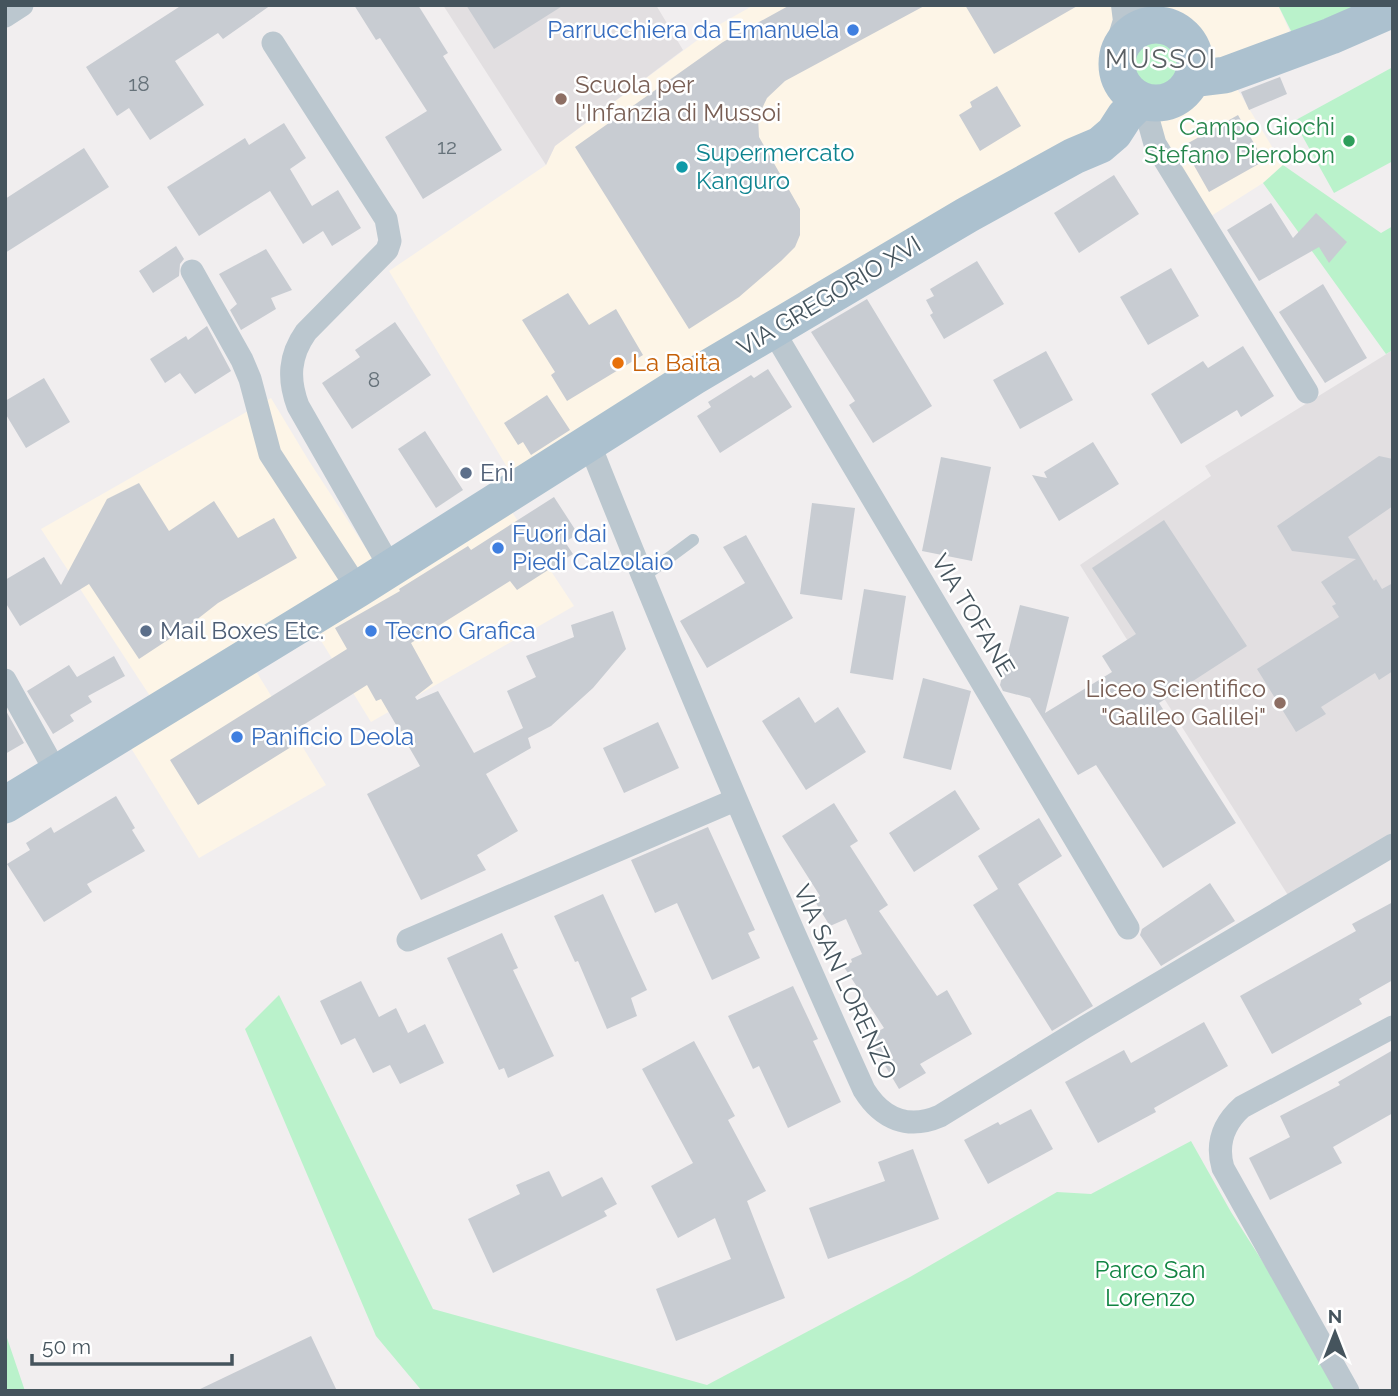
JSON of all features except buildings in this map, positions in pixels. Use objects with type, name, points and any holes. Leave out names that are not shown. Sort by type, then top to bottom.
[{"type":"main road","points":[[1152,78],[1213,59],[1227,63],[1254,64],[1331,36],[1393,9]]},
{"type":"main road","points":[[1152,78],[1182,34],[1159,25]]},
{"type":"main road","name":"VIA GREGORIO XVI","points":[[5,806],[358,589],[772,329],[891,258],[1114,133],[1152,78]]},
{"type":"street","points":[[5,16],[22,5]]},
{"type":"street","points":[[1127,6],[1143,20],[1159,25]]},
{"type":"street","points":[[1127,6],[1128,21],[1152,78],[1148,111],[1153,137],[1307,392]]},
{"type":"street","points":[[273,43],[386,219],[389,230],[390,241],[380,259],[306,332],[297,345],[290,374],[298,405],[390,567]]},
{"type":"street","name":"VIA GREGORIO XVI","points":[[1087,150],[1135,134],[1153,137]]},
{"type":"street","points":[[192,271],[242,360],[250,379],[270,454],[358,589]]},
{"type":"street","name":"VIA TOFANE","points":[[772,329],[1128,928]]},
{"type":"street","name":"VIA SAN LORENZO","points":[[589,443],[786,919],[864,1090],[883,1112],[911,1123],[925,1122],[940,1116],[1095,1020],[1393,845]]},
{"type":"street","points":[[5,681],[57,774]]},
{"type":"street","points":[[408,940],[735,800]]},
{"type":"street","points":[[1348,1391],[1223,1168],[1220,1141],[1227,1123],[1242,1107],[1393,1027]]},
{"type":"lane","points":[[643,577],[693,540]]},
{"type":"shaded area","name":"Scuola per l'Infanzia di Mussoi","points":[[443,5],[656,5],[683,50],[555,146],[546,165]]},
{"type":"shaded area","points":[[754,5],[1278,5],[1298,50],[1230,77],[1283,165],[1263,183],[1197,225],[1137,121],[522,492],[389,271],[546,165],[555,146],[715,27]]},
{"type":"shaded area","name":"Liceo Scientifico \"Galileo Galilei\"","points":[[1393,350],[1393,841],[1291,900],[1080,565],[1211,476],[1205,466]]},
{"type":"shaded area","points":[[271,398],[386,579],[506,503],[574,606],[371,722],[312,626],[251,663],[326,785],[199,858],[126,740],[163,716],[41,529]]},
{"type":"green space","points":[[1278,5],[1358,5],[1292,33]]},
{"type":"green space","points":[[1156,40],[1172,47],[1179,63],[1172,79],[1156,86],[1140,79],[1133,63],[1140,47]]},
{"type":"green space","name":"Campo Giochi Stefano Pierobon","points":[[1393,67],[1393,161],[1334,193],[1294,121]]},
{"type":"green space","points":[[1283,165],[1381,233],[1393,226],[1393,350],[1386,354],[1263,183]]},
{"type":"green space","name":"Parco San Lorenzo","points":[[279,995],[433,1309],[707,1385],[910,1277],[1057,1192],[1091,1194],[1191,1141],[1231,1212],[1345,1391],[422,1391],[376,1336],[245,1029]]},
{"type":"green space","points":[[5,1332],[25,1391],[5,1391]]},
{"type":"place","name":"Parrucchiera da Emanuela","points":[[853,30]]},
{"type":"place","name":"Scuola per l'Infanzia di Mussoi","points":[[561,99]]},
{"type":"place","name":"Campo Giochi Stefano Pierobon","points":[[1349,141]]},
{"type":"place","name":"Supermercato Kanguro","points":[[682,167]]},
{"type":"place","name":"La Baita","points":[[618,363]]},
{"type":"place","name":"Eni","points":[[466,473]]},
{"type":"place","name":"Fuori dai Piedi Calzolaio","points":[[498,548]]},
{"type":"place","name":"Mail Boxes Etc.","points":[[146,631]]},
{"type":"place","name":"Tecno Grafica","points":[[371,631]]},
{"type":"place","name":"Liceo Scientifico \"Galileo Galilei\"","points":[[1280,703]]},
{"type":"place","name":"Panificio Deola","points":[[237,737]]},
{"type":"district","name":"MUSSOI","points":[[1161,59]]}]
